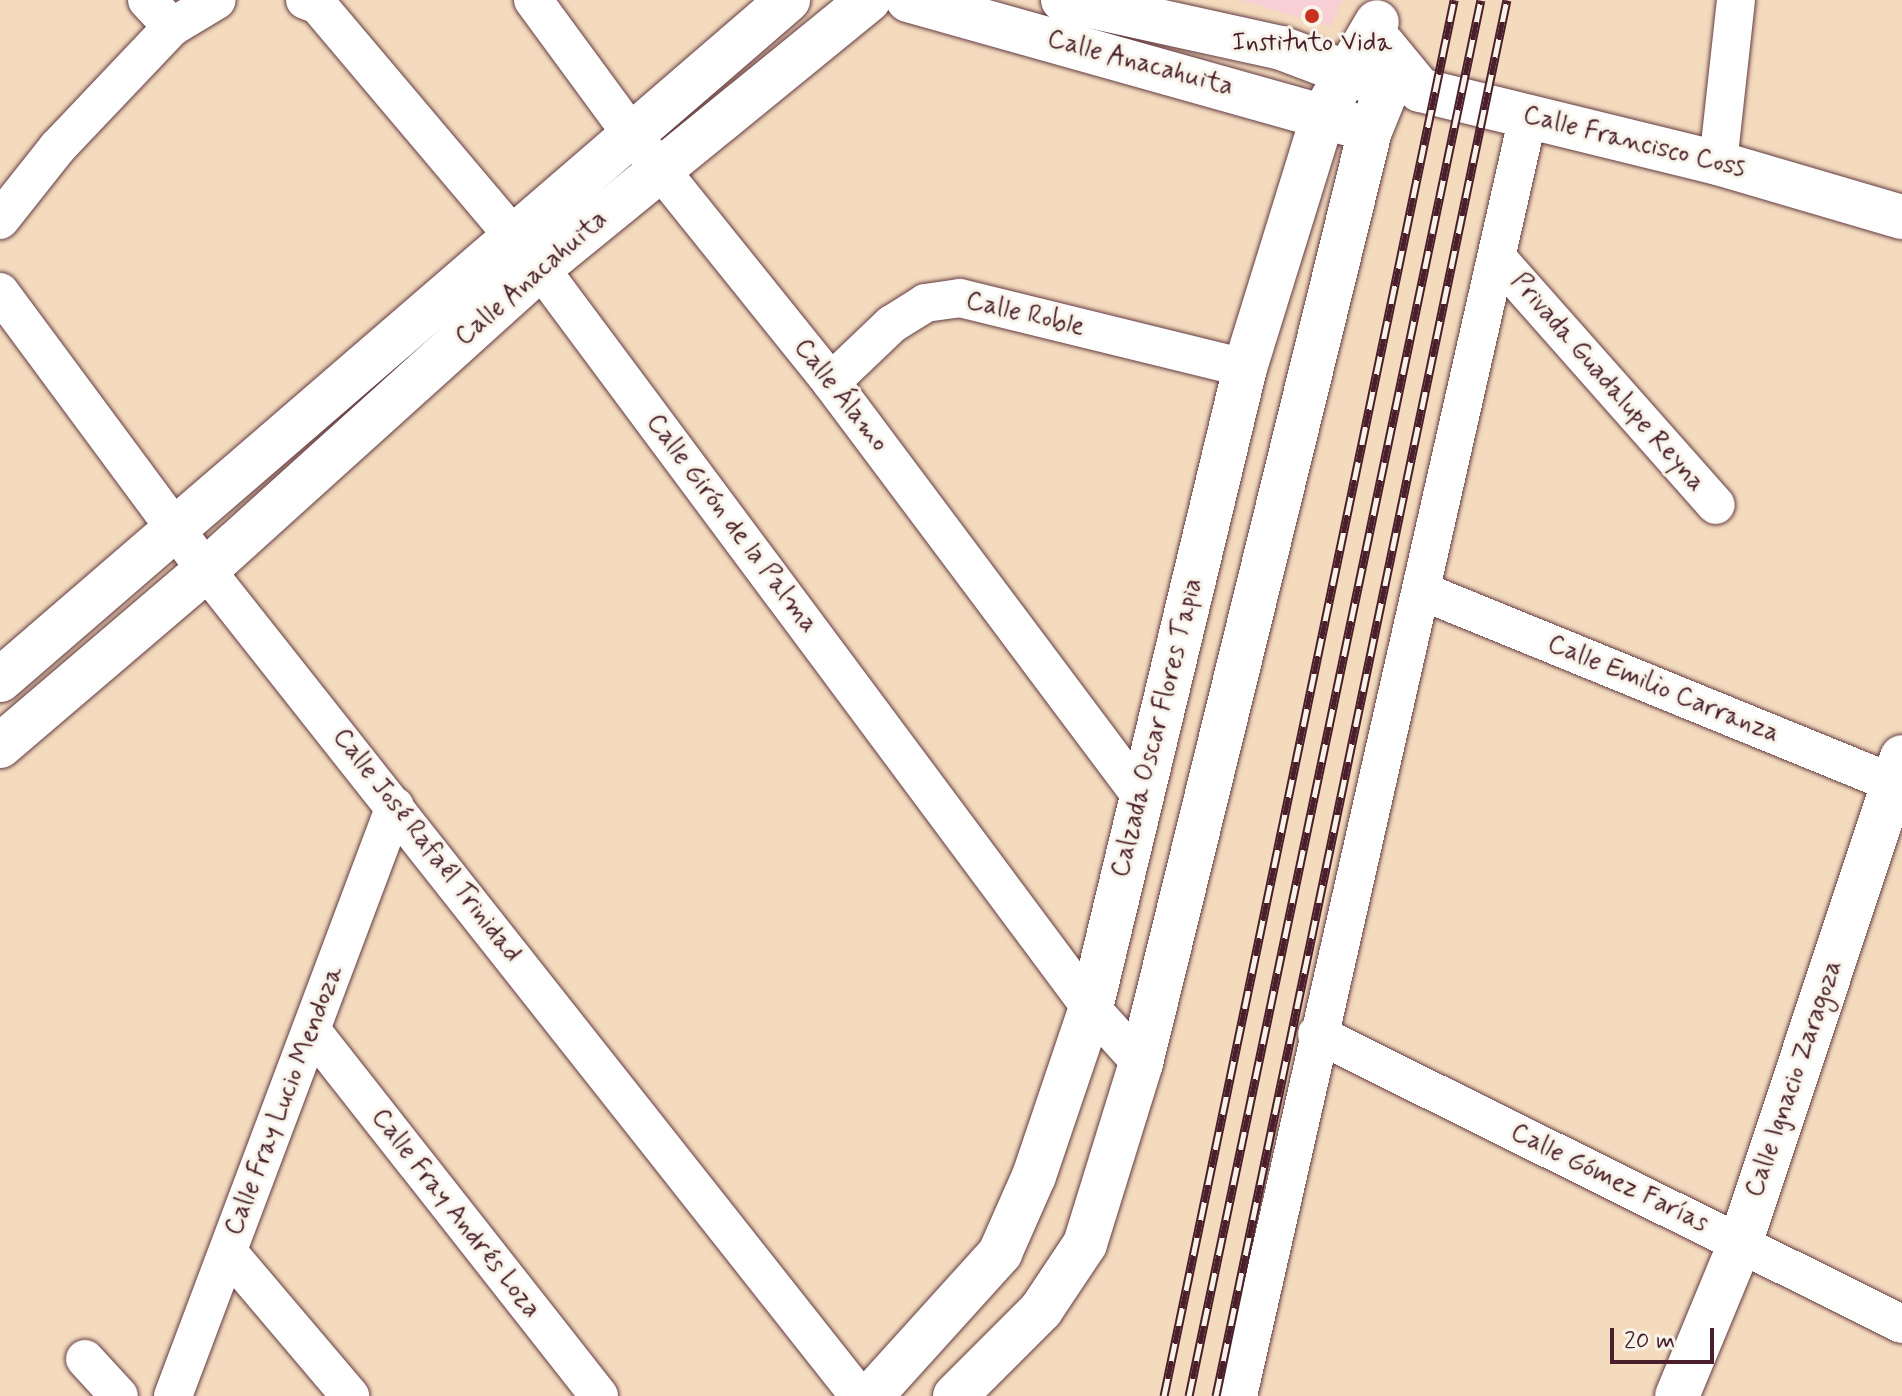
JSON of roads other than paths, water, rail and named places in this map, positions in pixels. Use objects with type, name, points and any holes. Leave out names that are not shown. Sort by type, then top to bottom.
[{"type":"street","points":[[0,220],[160,14],[217,0]]},
{"type":"street","name":"Calle Álamo","points":[[533,0],[630,132],[831,382],[1141,796]]},
{"type":"street","name":"Calle Anacahuita","points":[[0,746],[206,570],[527,252],[630,132],[788,0]]},
{"type":"street","name":"Calle Anacahuita","points":[[0,680],[175,528],[527,252],[660,170],[869,0]]},
{"type":"street","name":"Calle Anacahuita","points":[[908,0],[1324,113],[1370,131]]},
{"type":"street","name":"Calle Anacahuita","points":[[1063,0],[1281,48],[1347,70],[1385,45]]},
{"type":"street","points":[[1718,163],[1736,0]]},
{"type":"street","name":"Calle Girón de la Palma","points":[[312,2],[527,252],[1091,1008],[1141,1063]]},
{"type":"street","points":[[955,1396],[1041,1310],[1085,1244],[1141,1063],[1370,131],[1385,45]]},
{"type":"street","name":"Calle Francisco Coss","points":[[1385,45],[1420,90],[1718,163],[1902,217]]},
{"type":"street","name":"Calzada Oscar Flores Tapia","points":[[871,1396],[1000,1253],[1034,1176],[1091,1008],[1245,368],[1324,113],[1347,70]]},
{"type":"street","points":[[1238,1396],[1317,1034],[1424,592],[1499,260],[1528,116]]},
{"type":"street","name":"Privada Guadalupe Reyna","points":[[1499,260],[1716,505]]},
{"type":"street","name":"Calle José Rafaél Trinidad","points":[[0,292],[206,570],[859,1396]]},
{"type":"street","name":"Calle Roble","points":[[831,382],[892,324],[925,303],[960,298],[1245,368]]},
{"type":"street","name":"Calle Emilio Carranza","points":[[1424,592],[1899,776]]},
{"type":"street","name":"Calle Ignacio Zaragoza","points":[[1677,1396],[1740,1244],[1899,776]]},
{"type":"street","name":"Calle Fray Lucio Mendoza","points":[[173,1396],[395,806]]},
{"type":"street","name":"Calle Fray Andrés Loza","points":[[312,1031],[599,1396]]},
{"type":"street","name":"Calle Gómez Farías","points":[[1317,1034],[1902,1324]]},
{"type":"street","points":[[228,1252],[350,1396]]},
{"type":"street","points":[[85,1359],[119,1396]]},
{"type":"railway","points":[[1164,1396],[1454,0]]},
{"type":"railway","points":[[1189,1396],[1481,0]]},
{"type":"railway","points":[[1216,1396],[1507,0]]},
{"type":"place","name":"Instituto Vida","points":[[1312,16]]}]
